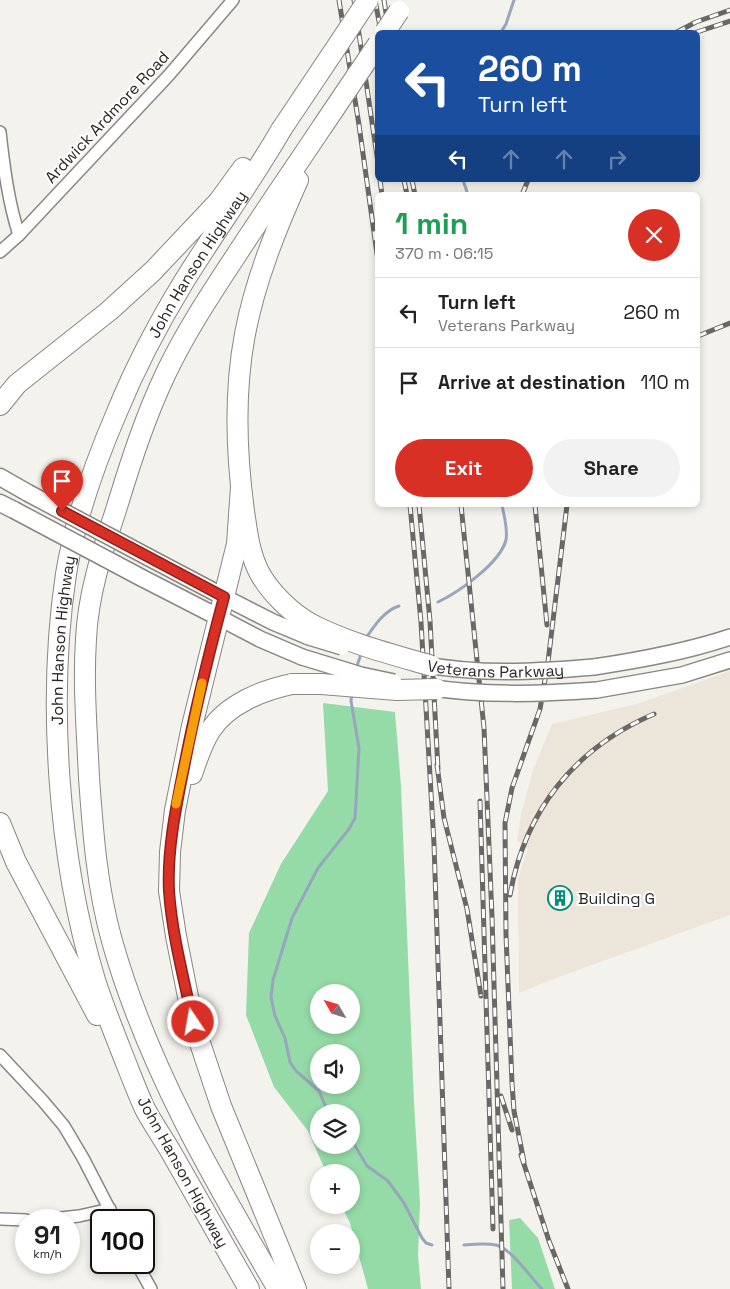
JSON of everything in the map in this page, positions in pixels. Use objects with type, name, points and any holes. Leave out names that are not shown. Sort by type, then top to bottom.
[{"type":"highway","name":"John Hanson Highway","points":[[249,1289],[146,1110],[108,1020],[94,978],[81,926],[67,849],[60,768],[58,698],[62,612],[66,573],[74,537],[92,479],[117,411],[139,365],[182,284],[281,130],[368,0]]},
{"type":"highway","points":[[386,30],[403,6]]},
{"type":"highway","name":"John Hanson Highway","points":[[278,1289],[232,1209],[171,1094],[142,1026],[112,942],[103,906],[94,853],[85,720],[86,638],[90,603],[102,550],[132,457],[166,373],[190,327],[208,298],[375,48]]},
{"type":"highway","points":[[322,127],[286,205],[268,251],[245,333],[239,375],[237,411],[241,487],[248,540],[259,572],[284,603],[311,631],[432,666]]},
{"type":"highway","points":[[0,405],[17,384],[109,312],[154,271],[219,201],[257,150],[281,130]]},
{"type":"highway","points":[[0,384],[94,323]]},
{"type":"highway","points":[[241,487],[237,544],[192,726],[175,810],[170,852],[169,891],[193,1022],[206,1064],[239,1152],[296,1289]]},
{"type":"highway","points":[[176,936],[176,854],[183,804],[203,745],[210,731],[223,715],[260,694],[292,684],[322,684],[397,690],[437,689]]},
{"type":"highway","points":[[0,823],[16,862],[146,1110]]},
{"type":"main road","points":[[0,477],[273,622],[311,631]]},
{"type":"main road","name":"Veterans Parkway","points":[[7,507],[260,639],[302,657],[361,675],[437,689],[509,694],[542,694],[597,690],[682,675],[730,660]]},
{"type":"main road","name":"Veterans Parkway","points":[[432,666],[489,672],[537,672],[594,667],[671,654],[730,637]]},
{"type":"street","name":"Ardwick Ardmore Road","points":[[0,252],[169,75],[233,0]]},
{"type":"street","points":[[0,132],[7,187],[13,217],[19,234]]},
{"type":"street","points":[[0,1055],[43,1100],[64,1126],[109,1209]]},
{"type":"street","points":[[0,1219],[15,1220]]},
{"type":"street","points":[[142,1274],[150,1289]]},
{"type":"shaded area","points":[[730,671],[730,915],[519,993],[518,879],[528,848],[517,841],[521,814],[533,770],[552,724],[640,703]]},
{"type":"green space","points":[[323,703],[395,712],[401,786],[420,1203],[418,1256],[421,1289],[368,1289],[360,1260],[360,1224],[350,1224],[346,1214],[360,1214],[360,1164],[322,1164],[318,1154],[360,1154],[360,1104],[310,1104],[310,1136],[274,1087],[246,1015],[249,933],[281,864],[328,791]]},
{"type":"green space","points":[[520,1218],[538,1238],[555,1289],[512,1289],[509,1220]]},
{"type":"waterway","points":[[502,30],[514,0]]},
{"type":"waterway","points":[[464,182],[467,192]]},
{"type":"waterway","points":[[438,602],[478,576],[496,558],[506,540],[502,507]]},
{"type":"waterway","points":[[366,638],[384,615],[399,606]]},
{"type":"waterway","points":[[356,669],[362,651]]},
{"type":"waterway","points":[[325,1104],[319,1091],[296,1071],[290,1062],[285,1038],[275,1016],[271,997],[273,980],[292,918],[318,868],[349,829],[355,818],[359,748],[351,701],[352,692]]},
{"type":"waterway","points":[[360,1154],[367,1166],[388,1181],[404,1203],[422,1238],[426,1243],[432,1245]]},
{"type":"waterway","points":[[464,1245],[488,1244],[502,1248],[514,1258],[542,1289]]},
{"type":"railway","points":[[339,0],[375,240]]},
{"type":"railway","points":[[354,0],[375,143]]},
{"type":"railway","points":[[375,0],[381,30]]},
{"type":"railway","points":[[384,0],[389,30]]},
{"type":"railway","points":[[681,30],[696,22],[730,10]]},
{"type":"railway","points":[[700,31],[730,21]]},
{"type":"railway","points":[[380,182],[382,192]]},
{"type":"railway","points":[[404,182],[406,192]]},
{"type":"railway","points":[[412,182],[414,192]]},
{"type":"railway","points":[[523,192],[527,182]]},
{"type":"railway","points":[[700,335],[730,323]]},
{"type":"railway","points":[[410,507],[421,622],[434,844],[449,1289]]},
{"type":"railway","points":[[419,507],[430,621],[438,769]]},
{"type":"railway","points":[[461,507],[484,728],[492,917],[503,1289]]},
{"type":"railway","points":[[535,507],[547,625]]},
{"type":"railway","points":[[524,1162],[514,1111],[512,1083],[506,935],[505,823],[512,788],[540,709],[548,662],[567,507]]},
{"type":"railway","points":[[510,895],[517,864],[528,836],[541,809],[558,785],[600,745],[626,728],[654,714]]},
{"type":"railway","points":[[437,765],[444,818],[467,909],[481,996]]},
{"type":"railway","points":[[480,801],[493,1229]]},
{"type":"railway","points":[[501,1096],[512,1130]]},
{"type":"railway","points":[[521,1155],[549,1241],[568,1289]]},
{"type":"slow traffic","points":[[176,804],[202,683]]},
{"type":"place","name":"Building G","points":[[560,898]]},
{"type":"route","points":[[62,511],[224,597],[192,726],[175,810],[170,852],[169,891],[193,1022]]}]
